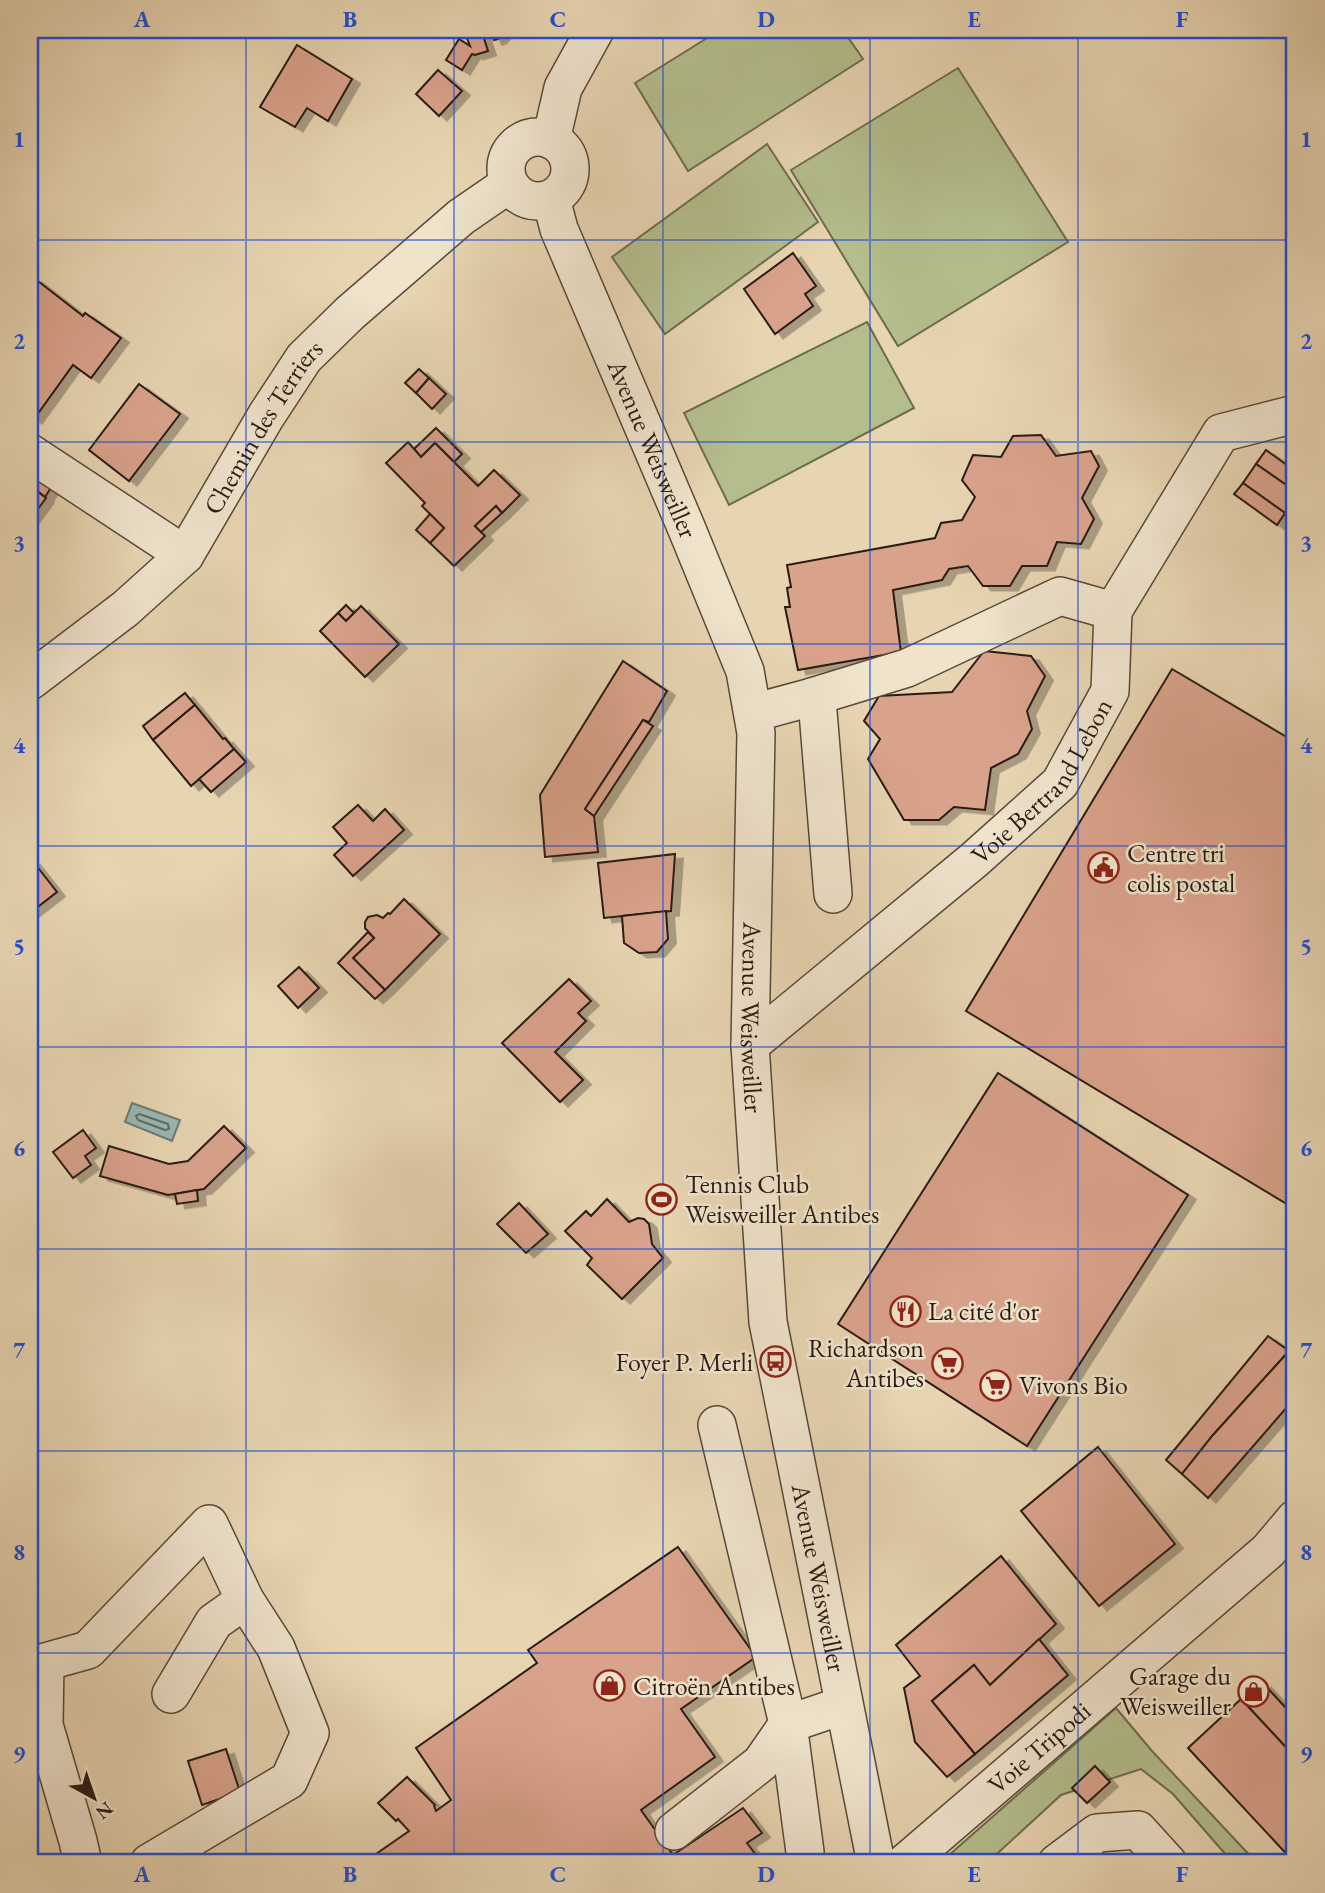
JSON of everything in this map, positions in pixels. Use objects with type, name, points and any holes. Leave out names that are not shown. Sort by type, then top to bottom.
[{"type":"street","points":[[551,140],[563,88],[595,30]]},
{"type":"street","points":[[531,138],[551,140],[566,153],[570,164],[567,184],[551,199],[532,201],[515,192],[509,184],[506,165],[514,147],[531,138]]},
{"type":"street","name":"Chemin des Terriers","points":[[30,681],[125,609],[184,555],[266,416],[304,358],[350,313],[461,217],[509,184]]},
{"type":"street","name":"Avenue Weisweiller","points":[[551,199],[559,229],[745,671],[757,733],[750,1045],[768,1322],[876,1863]]},
{"type":"street","name":"Voie Bertrand Lebon","points":[[750,1045],[974,860],[1060,783],[1110,691],[1113,611],[1221,433],[1295,414]]},
{"type":"street","points":[[30,453],[184,555]]},
{"type":"street","points":[[753,713],[907,668],[1060,596],[1113,611]]},
{"type":"street","points":[[812,697],[818,712],[833,894]]},
{"type":"street","points":[[718,1425],[788,1724],[805,1852]]},
{"type":"street","name":"Voie Tripodi","points":[[905,1863],[1268,1551],[1295,1519]]},
{"type":"street","points":[[83,1863],[44,1725],[46,1661],[88,1650],[209,1524],[246,1600],[276,1648],[310,1733],[289,1780],[149,1863]]},
{"type":"street","points":[[171,1694],[214,1622],[246,1600]]},
{"type":"street","points":[[674,1831],[761,1763],[788,1724],[844,1705]]},
{"type":"street","points":[[1057,1863],[1097,1833],[1138,1830],[1168,1863]]},
{"type":"green space","points":[[720,30],[843,30],[863,59],[688,171],[635,83]]},
{"type":"green space","points":[[958,68],[1068,242],[898,346],[791,170]]},
{"type":"green space","points":[[767,144],[818,222],[665,334],[612,257]]},
{"type":"green space","points":[[867,322],[914,408],[729,505],[684,413]]},
{"type":"green space","points":[[1116,1708],[1152,1751],[1257,1863],[1233,1863],[1173,1794],[1141,1769],[1061,1795],[987,1863],[940,1863]]},
{"type":"water","points":[[132,1103],[180,1120],[172,1141],[125,1122]]},
{"type":"building","points":[[464,30],[489,30],[482,32],[488,51],[472,54],[462,70],[446,60],[459,39],[470,46]]},
{"type":"building","points":[[490,30],[506,30],[494,40]]},
{"type":"building","points":[[297,45],[352,79],[328,121],[307,108],[295,127],[260,107]]},
{"type":"building","points":[[438,70],[462,91],[439,116],[416,94]]},
{"type":"building","points":[[793,253],[816,286],[805,294],[813,306],[775,334],[744,289]]},
{"type":"building","points":[[34,278],[83,316],[85,313],[121,338],[91,378],[73,365],[34,419],[30,416],[30,283]]},
{"type":"building","points":[[419,369],[429,378],[416,393],[405,383]]},
{"type":"building","points":[[429,378],[446,394],[432,409],[416,393]]},
{"type":"building","points":[[139,384],[180,414],[129,481],[89,450]]},
{"type":"building","points":[[436,428],[462,454],[454,462],[435,443],[421,457],[414,449]]},
{"type":"building","points":[[1041,435],[1056,456],[1091,451],[1099,466],[1082,498],[1094,519],[1081,544],[1057,542],[1047,566],[1022,566],[1010,586],[983,586],[968,566],[949,569],[942,580],[893,590],[901,652],[798,670],[785,607],[790,607],[787,588],[791,587],[787,565],[935,538],[941,523],[962,520],[975,497],[962,480],[973,455],[1001,457],[1013,436]]},
{"type":"building","points":[[408,442],[421,457],[435,443],[478,486],[494,470],[520,495],[502,513],[496,506],[475,526],[485,536],[454,566],[430,543],[444,528],[422,506],[425,503],[386,463]]},
{"type":"building","points":[[1266,450],[1295,471],[1295,491],[1256,464]]},
{"type":"building","points":[[1256,464],[1295,491],[1295,500],[1285,513],[1243,483]]},
{"type":"building","points":[[30,471],[52,486],[45,497],[30,485]]},
{"type":"building","points":[[1243,483],[1285,513],[1277,525],[1234,494]]},
{"type":"building","points":[[30,486],[46,498],[30,520]]},
{"type":"building","points":[[496,506],[502,513],[481,532],[475,526]]},
{"type":"building","points":[[430,514],[444,528],[430,543],[416,530]]},
{"type":"building","points":[[346,605],[354,613],[346,621],[338,613]]},
{"type":"building","points":[[361,606],[399,644],[365,677],[320,631],[338,613],[346,621]]},
{"type":"building","points":[[984,651],[1031,656],[1045,676],[1027,711],[1032,729],[1018,754],[991,768],[985,810],[954,807],[939,820],[904,820],[868,759],[880,739],[864,721],[879,696],[952,692]]},
{"type":"building","points":[[623,661],[667,691],[649,722],[643,720],[585,809],[594,816],[598,852],[545,857],[540,795]]},
{"type":"building","points":[[1172,669],[1295,742],[1295,1209],[966,1011]]},
{"type":"building","points":[[185,693],[195,705],[153,740],[143,726]]},
{"type":"building","points":[[195,705],[234,749],[191,786],[153,740]]},
{"type":"building","points":[[643,720],[653,726],[594,816],[585,809]]},
{"type":"building","points":[[234,749],[246,762],[211,792],[199,779]]},
{"type":"building","points":[[358,805],[373,821],[385,809],[404,830],[353,876],[334,855],[347,843],[333,827]]},
{"type":"building","points":[[675,854],[671,911],[604,918],[598,863]]},
{"type":"building","points":[[32,860],[57,892],[30,913],[30,861]]},
{"type":"building","points":[[404,899],[440,934],[385,990],[353,958],[374,938],[365,928],[368,917],[377,915],[383,918]]},
{"type":"building","points":[[666,911],[668,939],[657,952],[639,953],[624,943],[622,916]]},
{"type":"building","points":[[368,932],[374,938],[353,958],[385,990],[375,999],[338,963]]},
{"type":"building","points":[[299,967],[319,988],[298,1008],[278,986]]},
{"type":"building","points":[[569,979],[591,1001],[578,1013],[586,1021],[555,1052],[583,1080],[560,1102],[502,1043]]},
{"type":"building","points":[[998,1073],[1188,1195],[1027,1446],[838,1324]]},
{"type":"building","points":[[224,1126],[246,1148],[204,1189],[168,1195],[100,1176],[109,1146],[169,1164],[188,1161]]},
{"type":"building","points":[[83,1130],[96,1148],[85,1156],[91,1165],[73,1178],[53,1152]]},
{"type":"building","points":[[197,1190],[198,1201],[177,1204],[175,1194]]},
{"type":"building","points":[[607,1199],[629,1222],[638,1218],[649,1224],[652,1244],[663,1258],[622,1299],[587,1265],[592,1258],[565,1231],[586,1211],[591,1216]]},
{"type":"building","points":[[519,1203],[548,1234],[526,1253],[497,1224]]},
{"type":"building","points":[[1268,1336],[1289,1351],[1213,1435],[1182,1474],[1166,1460]]},
{"type":"building","points":[[1289,1351],[1295,1357],[1295,1398],[1208,1498],[1182,1474],[1213,1435]]},
{"type":"building","points":[[1098,1447],[1175,1544],[1099,1606],[1021,1511]]},
{"type":"building","name":"Citroën Antibes","points":[[678,1547],[756,1657],[681,1709],[715,1757],[641,1810],[673,1855],[743,1808],[762,1833],[747,1843],[762,1863],[363,1863],[409,1831],[378,1803],[407,1777],[435,1805],[436,1811],[451,1800],[416,1748],[537,1663],[528,1650]]},
{"type":"building","points":[[1001,1556],[1056,1624],[990,1685],[974,1665],[932,1701],[975,1754],[947,1777],[915,1742],[904,1688],[920,1676],[896,1645]]},
{"type":"building","points":[[1039,1639],[1068,1675],[975,1754],[932,1701],[974,1665],[990,1685]]},
{"type":"building","points":[[1263,1683],[1295,1718],[1295,1757],[1243,1701]]},
{"type":"building","points":[[1241,1699],[1295,1757],[1293,1861],[1188,1748]]},
{"type":"building","points":[[226,1749],[240,1792],[202,1805],[188,1761]]},
{"type":"building","points":[[1095,1766],[1110,1782],[1087,1803],[1072,1788]]},
{"type":"place","name":"Centre tri colis postal","points":[[1104,868]]},
{"type":"place","name":"Tennis Club Weisweiller Antibes","points":[[662,1199]]},
{"type":"place","name":"La cité d'or","points":[[905,1311]]},
{"type":"place","name":"Foyer P. Merli","points":[[776,1362]]},
{"type":"place","name":"Richardson Antibes","points":[[947,1363]]},
{"type":"place","name":"Vivons Bio","points":[[996,1385]]},
{"type":"place","name":"Citroën Antibes","points":[[610,1686]]},
{"type":"place","name":"Garage du Weisweiller","points":[[1254,1691]]}]
